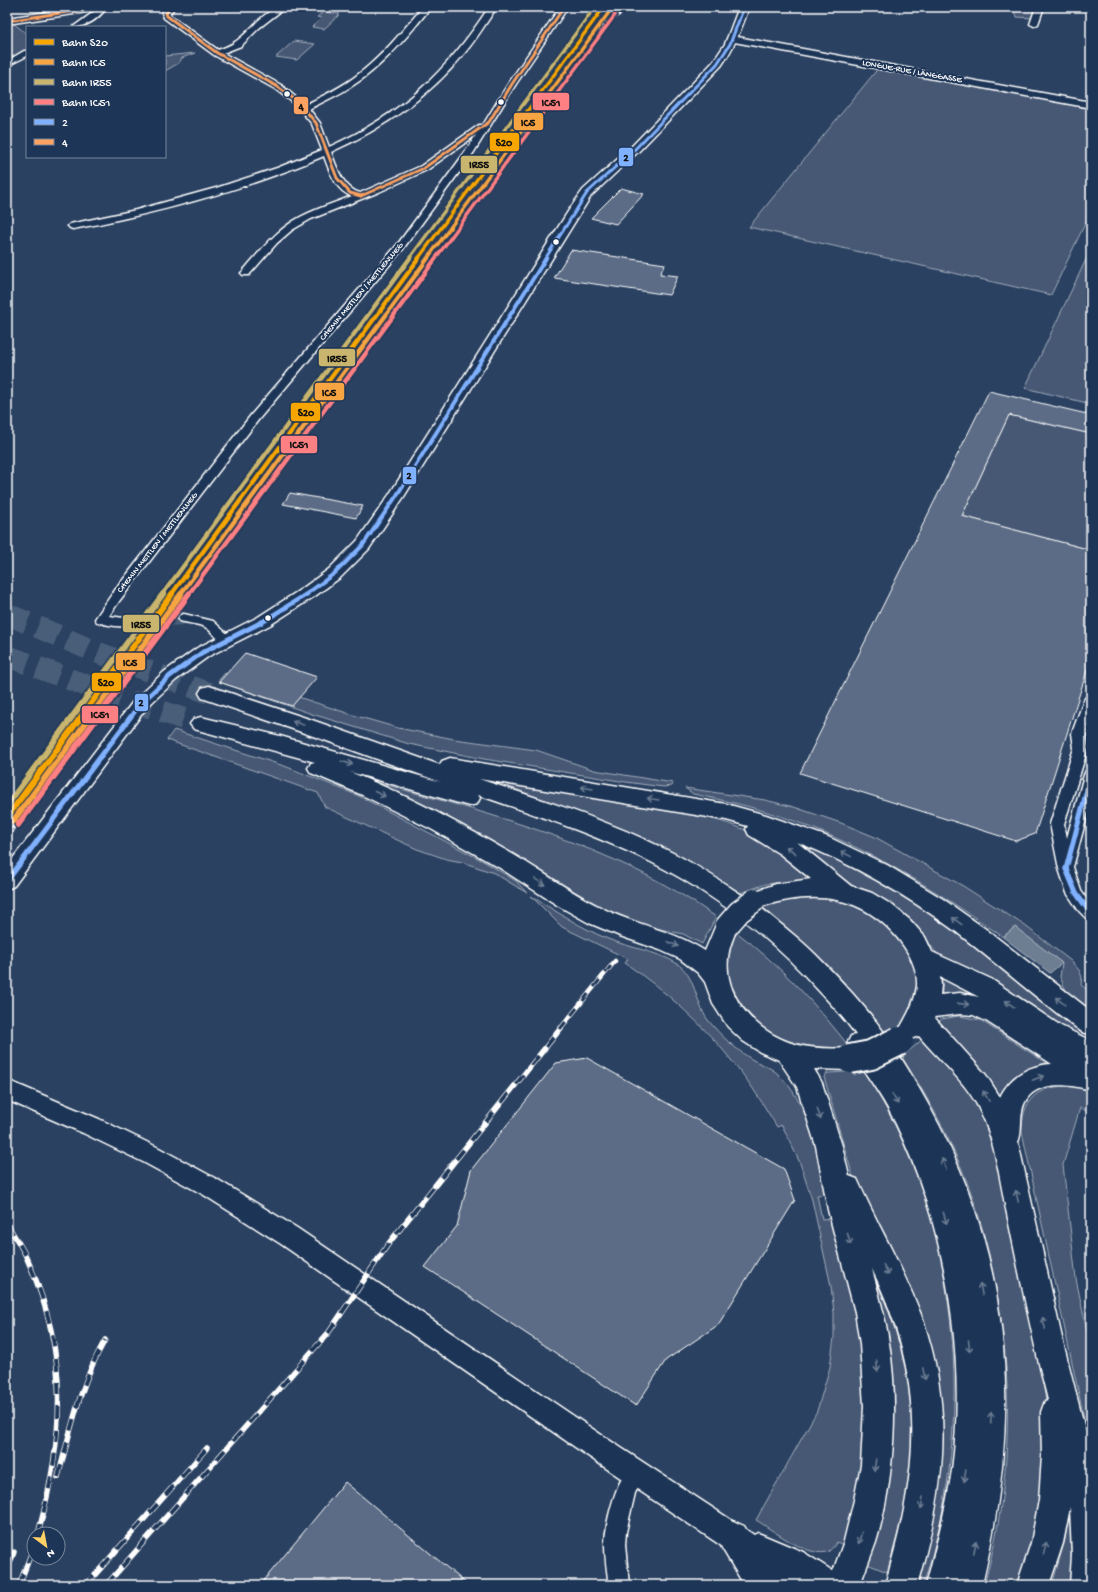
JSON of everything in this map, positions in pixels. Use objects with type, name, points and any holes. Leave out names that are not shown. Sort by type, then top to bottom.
[{"type":"highway","points":[[209,693],[335,735],[592,827],[650,851],[689,872],[754,915],[786,941],[833,986],[877,1040],[915,1100],[944,1164],[967,1229],[983,1300],[989,1355],[990,1428],[981,1518],[966,1585]]},
{"type":"highway","points":[[715,976],[703,963],[687,951],[663,940],[636,932],[602,919],[583,909],[507,862],[412,809],[351,781],[193,721],[280,744],[489,804],[560,827],[614,848],[686,884],[743,923],[785,959],[831,1007],[852,1032],[878,1069],[906,1118],[921,1150],[941,1204],[963,1294],[970,1357],[970,1426],[961,1502],[953,1544],[942,1585]]},
{"type":"highway","points":[[335,735],[444,764],[726,812],[777,826],[824,843],[874,868],[924,898],[963,925],[1091,1024]]},
{"type":"highway","points":[[681,804],[725,816],[760,830],[788,848],[843,892]]},
{"type":"highway","points":[[803,888],[817,888],[843,892],[870,902],[890,915],[911,935],[924,959],[928,981],[923,1013],[912,1030],[899,1042],[871,1055],[850,1059],[819,1060],[788,1053],[754,1034],[734,1016],[722,996],[715,976],[717,948],[726,927],[739,912],[755,900],[776,892],[803,888]]},
{"type":"highway","points":[[924,959],[982,986],[1052,1033],[1091,1053]]},
{"type":"highway","points":[[923,1013],[955,1003],[975,1005],[996,1014],[1045,1047],[1091,1071]]},
{"type":"highway","points":[[923,1013],[929,1030],[967,1069],[992,1106],[1006,1145],[1052,1361],[1080,1467],[1089,1518],[1090,1559],[1086,1585]]},
{"type":"highway","points":[[788,1053],[809,1083],[829,1146],[864,1226],[897,1291],[914,1336],[925,1382],[929,1426],[926,1477],[920,1512],[901,1585]]},
{"type":"highway","points":[[1006,1145],[1008,1112],[1011,1103],[1014,1095],[1027,1083],[1035,1078],[1054,1074],[1075,1075],[1091,1079]]},
{"type":"highway","points":[[829,1146],[842,1210],[869,1312],[875,1344],[879,1406],[876,1465],[870,1500],[860,1541],[844,1585]]},
{"type":"highway","points":[[1033,1585],[1048,1537],[1057,1476],[1058,1430],[1052,1361]]},
{"type":"highway","points":[[733,1537],[762,1585]]},
{"type":"main road","points":[[7,881],[141,703],[170,676],[203,652],[264,621],[309,592],[335,573],[363,545],[378,525],[567,222],[587,193],[635,149],[698,84],[726,52],[744,7]]},
{"type":"main road","points":[[7,1090],[91,1126],[151,1155],[212,1188],[289,1236],[636,1473],[757,1553],[793,1585]]},
{"type":"main road","points":[[733,1537],[793,1562],[829,1585]]},
{"type":"street","points":[[7,21],[100,7]]},
{"type":"street","points":[[78,26],[98,13],[103,7]]},
{"type":"street","points":[[171,7],[166,13],[167,16],[217,53],[278,87],[305,108],[316,123],[337,178],[350,193],[361,196]]},
{"type":"street","points":[[217,53],[238,44],[256,26],[282,7]]},
{"type":"street","points":[[305,108],[340,90],[365,73],[386,53],[427,7]]},
{"type":"street","points":[[73,226],[158,208],[274,172],[328,152],[376,126],[396,113],[416,96],[447,67],[467,45],[493,7]]},
{"type":"street","name":"CHEMIN METTLEN / METTLENWEG","points":[[127,622],[101,619],[116,597],[255,417],[400,247],[470,152],[512,84],[564,7]]},
{"type":"street","points":[[1034,24],[1040,7]]},
{"type":"street","name":"LONGUE-RUE / LÄNGGASSE","points":[[732,39],[1091,105]]},
{"type":"street","points":[[7,64],[26,54]]},
{"type":"street","points":[[424,168],[489,122]]},
{"type":"street","points":[[246,273],[274,241],[289,228],[308,217],[361,196],[424,168],[470,152]]},
{"type":"street","points":[[437,163],[448,163],[460,166]]},
{"type":"street","points":[[184,618],[209,624],[227,639]]},
{"type":"street","points":[[1091,700],[1079,733],[1082,748],[1057,824],[1066,869],[1074,893],[1091,914]]},
{"type":"street","points":[[1066,869],[1091,775]]},
{"type":"street","points":[[619,1585],[615,1545],[616,1532],[626,1490],[636,1473]]},
{"type":"shaded area","points":[[1013,7],[1037,7],[1032,18],[1017,17],[1012,9]]},
{"type":"shaded area","points":[[320,12],[340,14],[324,29],[312,27],[321,18],[317,17],[322,13]]},
{"type":"shaded area","points":[[13,23],[26,33],[26,52],[7,61],[7,24]]},
{"type":"shaded area","points":[[294,41],[315,44],[297,60],[276,57]]},
{"type":"shaded area","points":[[195,53],[182,58],[179,63],[166,70],[166,56]]},
{"type":"shaded area","points":[[880,66],[1091,105],[1091,211],[1051,295],[749,227]]},
{"type":"shaded area","points":[[1091,249],[1091,404],[1025,388]]},
{"type":"shaded area","points":[[1009,415],[1091,434],[1091,550],[962,516]]},
{"type":"shaded area","points":[[225,673],[353,715],[398,728],[454,739],[536,750],[594,770],[673,783],[672,786],[663,787],[626,782],[484,759],[409,744],[312,714],[219,682],[218,681]]},
{"type":"shaded area","points":[[174,730],[287,767],[359,796],[485,862],[516,881],[527,893],[494,873],[417,849],[325,807],[318,793],[167,740]]},
{"type":"shaded area","points":[[369,780],[504,819],[593,851],[635,870],[677,892],[716,917],[702,944],[683,934],[646,926],[613,914],[367,782]]},
{"type":"shaded area","points":[[507,784],[560,791],[694,814],[720,821],[745,830],[768,842],[812,879],[766,884],[740,893],[685,860],[627,832],[507,786]]},
{"type":"shaded area","points":[[685,788],[765,800],[794,807],[841,823],[875,837],[963,886],[1024,925],[1071,961],[1079,970],[1082,977],[1081,985],[1091,993],[1091,1013],[1068,995],[1060,977],[1062,963],[1015,927],[1003,937],[918,881],[828,834],[764,811],[693,794]]},
{"type":"shaded area","points":[[794,839],[886,881],[1091,1030],[1091,1042],[1076,1035],[941,957],[934,950],[915,923],[899,909],[869,891],[848,884]]},
{"type":"shaded area","points":[[531,896],[598,935],[660,955],[683,968],[688,975],[700,1006],[708,1020],[734,1047],[753,1060],[777,1073],[788,1085],[805,1114],[816,1146],[828,1194],[817,1195],[822,1219],[834,1218],[856,1307],[865,1367],[862,1475],[843,1545],[837,1542],[829,1551],[821,1553],[812,1551],[791,1542],[756,1520],[817,1411],[830,1367],[834,1337],[834,1313],[831,1286],[812,1200],[800,1163],[782,1125],[777,1127],[742,1073],[724,1051],[684,1010],[641,974],[625,963],[628,959],[562,927]]},
{"type":"shaded area","points":[[796,896],[835,898],[871,911],[905,942],[918,975],[916,998],[905,1021],[888,1036],[832,969],[805,943],[762,907]]},
{"type":"shaded area","points":[[1015,927],[1062,963],[1050,973],[1003,937]]},
{"type":"shaded area","points":[[735,931],[752,944],[797,986],[851,1049],[827,1050],[797,1045],[768,1032],[747,1015],[729,987],[726,954]]},
{"type":"shaded area","points":[[942,976],[994,999],[942,995]]},
{"type":"shaded area","points":[[959,1016],[980,1020],[1051,1066],[1001,1099],[980,1067],[938,1022],[942,1019]]},
{"type":"shaded area","points":[[924,1038],[987,1112],[1041,1369],[1049,1421],[1050,1463],[1023,1585],[984,1585],[995,1540],[1007,1447],[1005,1354],[991,1262],[972,1196],[947,1135],[926,1096],[903,1059],[903,1056]]},
{"type":"shaded area","points":[[864,1071],[897,1129],[922,1191],[940,1255],[950,1322],[954,1389],[951,1456],[940,1522],[923,1585],[909,1585],[935,1460],[824,1077],[828,1073]]},
{"type":"shaded area","points":[[1066,1086],[1091,1092],[1091,1113],[1080,1108],[1063,1165],[1076,1279],[1091,1350],[1091,1450],[1022,1132],[1025,1112],[1032,1098],[1046,1089]]},
{"type":"shaded area","points":[[870,1268],[896,1331],[902,1352],[908,1374],[913,1419],[913,1442],[910,1475],[900,1524],[887,1572],[867,1564]]},
{"type":"shaded area","points":[[1072,1492],[1077,1585],[1052,1585],[1065,1540]]},
{"type":"building","points":[[621,188],[644,194],[616,224],[591,218]]},
{"type":"building","points":[[571,250],[665,264],[660,274],[678,276],[669,295],[554,278]]},
{"type":"building","points":[[989,391],[1091,415],[1091,434],[1009,415],[962,516],[1091,550],[1091,658],[1035,834],[1016,841],[800,773]]},
{"type":"building","points":[[290,493],[363,506],[356,518],[283,504]]},
{"type":"building","points":[[245,653],[317,677],[292,706],[219,682]]},
{"type":"building","points":[[587,1058],[784,1169],[795,1200],[718,1325],[666,1360],[636,1406],[425,1267],[457,1226],[471,1170],[556,1063]]},
{"type":"building","points":[[345,1482],[468,1585],[260,1585]]},
{"type":"tunnel","points":[[7,614],[96,652],[209,693]]},
{"type":"tunnel","points":[[127,622],[184,618]]},
{"type":"tunnel","points":[[7,656],[104,692],[184,719]]},
{"type":"railway","points":[[588,40],[601,27],[630,7]]},
{"type":"railway","points":[[506,153],[529,129],[556,93]]},
{"type":"railway","points":[[183,595],[240,516]]},
{"type":"railway","points":[[7,836],[184,594]]},
{"type":"railway","points":[[560,1029],[615,961]]},
{"type":"railway","points":[[106,1585],[329,1332],[389,1243],[561,1028]]},
{"type":"railway","points":[[7,1224],[26,1256],[42,1295],[51,1329],[56,1363],[58,1396],[57,1430],[47,1499],[40,1526]]},
{"type":"railway","points":[[58,1477],[83,1390],[96,1357],[105,1340]]},
{"type":"railway","points":[[86,1585],[207,1448]]},
{"type":"railway","points":[[7,1571],[14,1552]]},
{"type":"railway","points":[[19,1585],[26,1566]]},
{"type":"rail line","name":"IR55","points":[[7,805],[595,7]]},
{"type":"rail line","name":"S20","points":[[7,817],[604,7]]},
{"type":"rail line","name":"IC5","points":[[13,821],[610,11]]},
{"type":"rail line","name":"IC51","points":[[18,825],[615,15]]},
{"type":"transit line","name":"4","points":[[7,21],[100,7]]},
{"type":"transit line","name":"4","points":[[171,7],[166,13],[167,16],[217,53],[278,87],[298,102],[316,123],[337,178],[350,193],[361,196]]},
{"type":"transit line","name":"4","points":[[361,196],[424,168],[489,122],[512,84],[564,7]]},
{"type":"transit line","name":"2","points":[[7,881],[141,703],[170,676],[203,652],[264,621],[309,592],[335,573],[363,545],[397,495],[587,193],[635,149],[717,64],[730,44],[744,7]]},
{"type":"transit line","name":"2","points":[[1066,869],[1091,775]]},
{"type":"transit line","name":"2","points":[[1066,869],[1076,893],[1091,914]]}]
